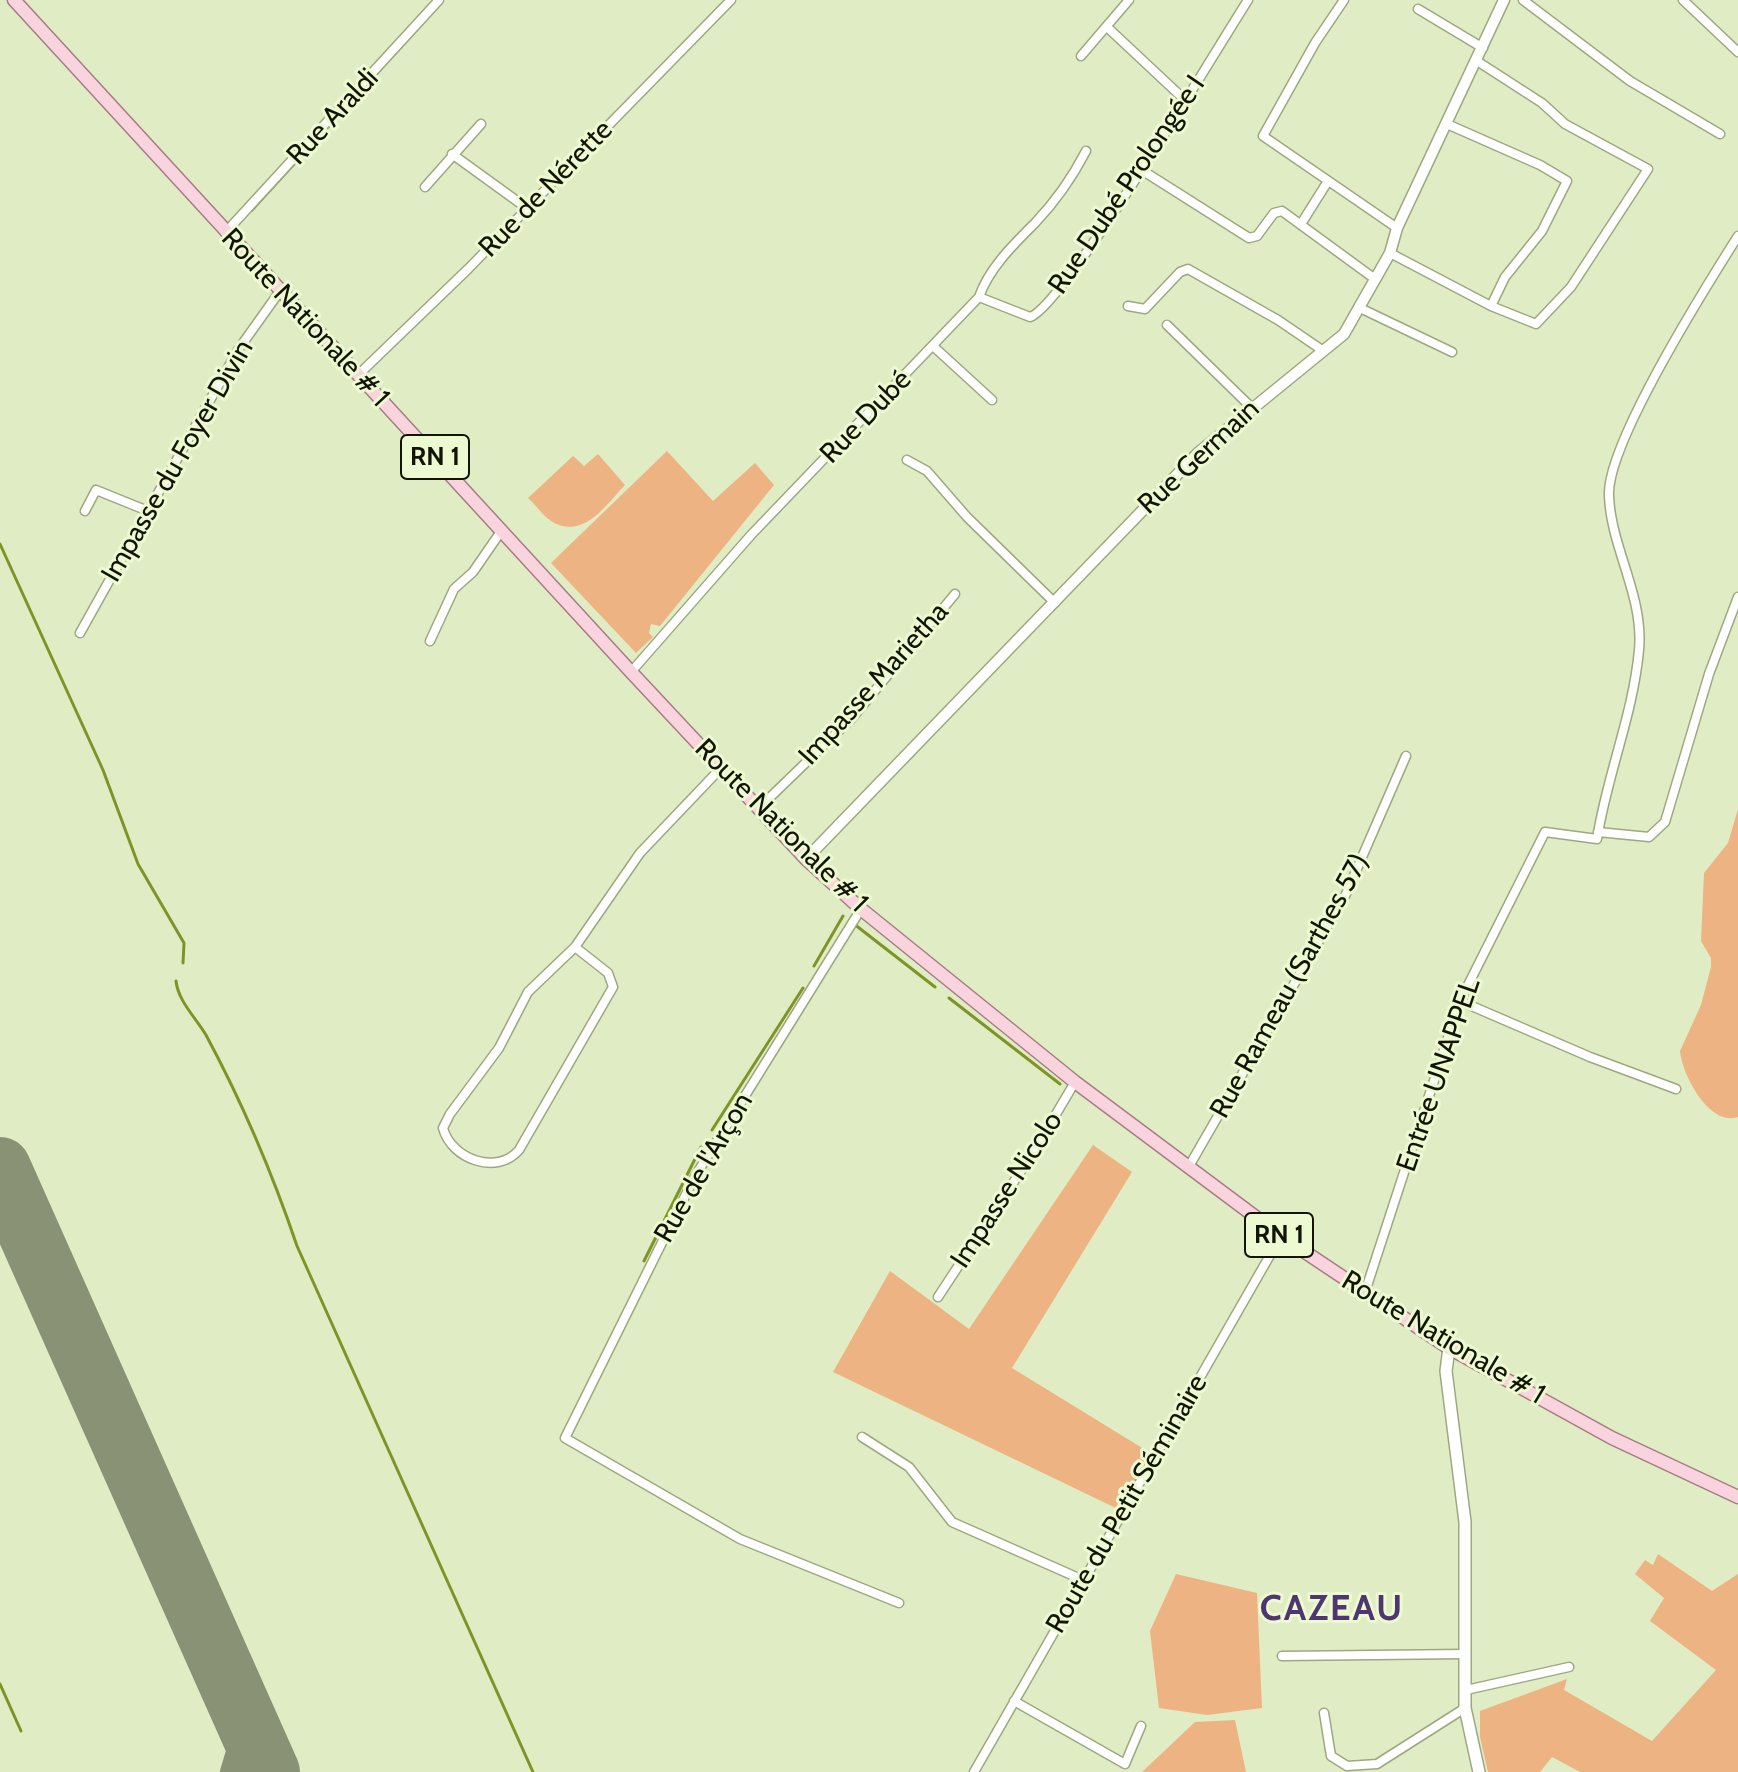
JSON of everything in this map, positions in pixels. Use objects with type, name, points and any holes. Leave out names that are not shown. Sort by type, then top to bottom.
[{"type":"main road","name":"Route Nationale # 1","points":[[14,0],[225,233],[503,529],[631,672],[806,859],[861,909],[1075,1082],[1281,1236],[1449,1348],[1612,1438],[1738,1497]]},
{"type":"main road","points":[[1449,1348],[1446,1371],[1465,1522],[1465,1708],[1479,1772]]},
{"type":"street","name":"Rue Araldi","points":[[225,233],[439,0]]},
{"type":"street","points":[[1081,56],[1129,0]]},
{"type":"street","name":"Rue Dubé Prolongée I","points":[[979,297],[1035,316],[1084,255],[1186,101],[1248,0]]},
{"type":"street","points":[[1344,0],[1263,132],[1397,228]]},
{"type":"street","name":"Rue Germain","points":[[806,859],[1166,484],[1251,407],[1344,334],[1390,253],[1397,228],[1504,0]]},
{"type":"street","points":[[1523,0],[1630,81],[1720,134]]},
{"type":"street","points":[[1683,0],[1738,52]]},
{"type":"street","name":"Rue de Nérette","points":[[358,375],[528,209],[728,1]]},
{"type":"street","points":[[1418,9],[1483,48]]},
{"type":"street","points":[[1107,27],[1186,101]]},
{"type":"street","points":[[1390,253],[1491,306],[1536,324],[1571,287],[1648,169],[1565,124],[1542,103],[1477,61]]},
{"type":"street","points":[[425,187],[481,124]]},
{"type":"street","points":[[1447,124],[1540,165],[1567,181],[1542,231],[1505,277],[1491,306]]},
{"type":"street","name":"Rue Dubé","points":[[631,672],[751,535],[979,297],[983,284],[1013,244],[1069,182],[1086,151]]},
{"type":"street","points":[[452,154],[528,209]]},
{"type":"street","points":[[1140,169],[1249,238],[1257,236],[1274,213],[1282,211],[1375,279]]},
{"type":"street","points":[[1301,224],[1328,181]]},
{"type":"street","points":[[1597,836],[1625,735],[1640,647],[1633,588],[1610,510],[1611,474],[1641,406],[1701,295],[1738,236]]},
{"type":"street","points":[[1128,306],[1145,309],[1151,306],[1180,272],[1188,269],[1278,320],[1322,350]]},
{"type":"street","name":"Impasse du Foyer Divin","points":[[80,633],[238,350],[280,291]]},
{"type":"street","points":[[1360,308],[1452,352]]},
{"type":"street","points":[[1167,325],[1251,407]]},
{"type":"street","points":[[933,346],[992,400]]},
{"type":"street","points":[[907,460],[927,471],[967,517],[1055,603]]},
{"type":"street","points":[[85,511],[96,490],[148,511]]},
{"type":"street","points":[[430,641],[454,589],[473,572],[503,529]]},
{"type":"street","name":"Impasse Marietha","points":[[759,808],[853,717],[955,594]]},
{"type":"street","name":"Entrée UNAPPEL","points":[[1365,1292],[1460,1001],[1545,832],[1649,837],[1665,822],[1709,674],[1738,597]]},
{"type":"street","name":"Rue Rameau (Sarthes 57)","points":[[1188,1169],[1346,894],[1406,756]]},
{"type":"street","points":[[575,947],[608,973],[613,987],[541,1116],[511,1160],[498,1165],[468,1156],[446,1138],[443,1128],[499,1048],[528,992],[575,947],[640,853],[721,768]]},
{"type":"street","name":"Rue de l'Arçon","points":[[861,909],[694,1178],[565,1438],[740,1539],[899,1603]]},
{"type":"street","points":[[1460,1001],[1590,1057],[1676,1089]]},
{"type":"street","name":"Impasse Nicolo","points":[[938,1297],[1036,1148],[1075,1082]]},
{"type":"street","name":"Route du Petit Séminaire","points":[[974,1772],[1281,1236]]},
{"type":"street","points":[[862,1437],[909,1467],[952,1522],[1083,1580]]},
{"type":"street","points":[[1282,1656],[1466,1654]]},
{"type":"street","points":[[1466,1690],[1569,1667]]},
{"type":"street","points":[[1014,1701],[1125,1764],[1141,1726]]},
{"type":"street","points":[[1324,1713],[1331,1756],[1347,1766],[1377,1764],[1465,1708]]},
{"type":"shaded area","points":[[667,451],[713,501],[755,463],[774,485],[660,626],[651,624],[649,633],[653,637],[636,653],[551,563]]},
{"type":"shaded area","points":[[598,454],[625,485],[593,518],[573,527],[563,526],[548,519],[528,498],[573,456],[584,466]]},
{"type":"shaded area","points":[[1738,809],[1738,1117],[1727,1118],[1707,1107],[1699,1096],[1686,1072],[1680,1051],[1701,1005],[1711,967],[1711,958],[1701,941],[1704,873],[1728,843]]},
{"type":"shaded area","points":[[1093,1145],[1132,1172],[1012,1368],[1152,1454],[1120,1510],[833,1372],[890,1271],[969,1329]]},
{"type":"shaded area","points":[[1658,1554],[1712,1591],[1738,1574],[1738,1772],[1580,1772],[1552,1757],[1540,1772],[1488,1772],[1480,1737],[1480,1711],[1567,1679],[1564,1690],[1652,1741],[1716,1670],[1650,1621],[1664,1598],[1635,1574],[1645,1560],[1653,1565]]},
{"type":"shaded area","points":[[1176,1574],[1257,1593],[1262,1708],[1207,1715],[1159,1708],[1150,1631]]},
{"type":"shaded area","points":[[1235,1720],[1246,1772],[1142,1772],[1195,1722]]},
{"type":"waterway","points":[[252,210],[422,24]]},
{"type":"waterway","points":[[0,544],[103,770],[138,864],[184,943],[183,963]]},
{"type":"waterway","points":[[814,966],[843,916]]},
{"type":"waterway","points":[[854,924],[935,987]]},
{"type":"waterway","points":[[176,981],[180,995],[206,1035],[244,1112],[297,1246],[533,1772]]},
{"type":"waterway","points":[[712,1130],[803,988]]},
{"type":"waterway","points":[[949,998],[1060,1084]]},
{"type":"waterway","points":[[644,1261],[701,1147]]},
{"type":"waterway","points":[[0,1684],[21,1731]]},
{"type":"taxiway","points":[[232,1772],[242,1739],[239,1704]]},
{"type":"runway","points":[[0,1168],[269,1772]]},
{"type":"district","name":"CAZEAU","points":[[1332,1609]]}]
